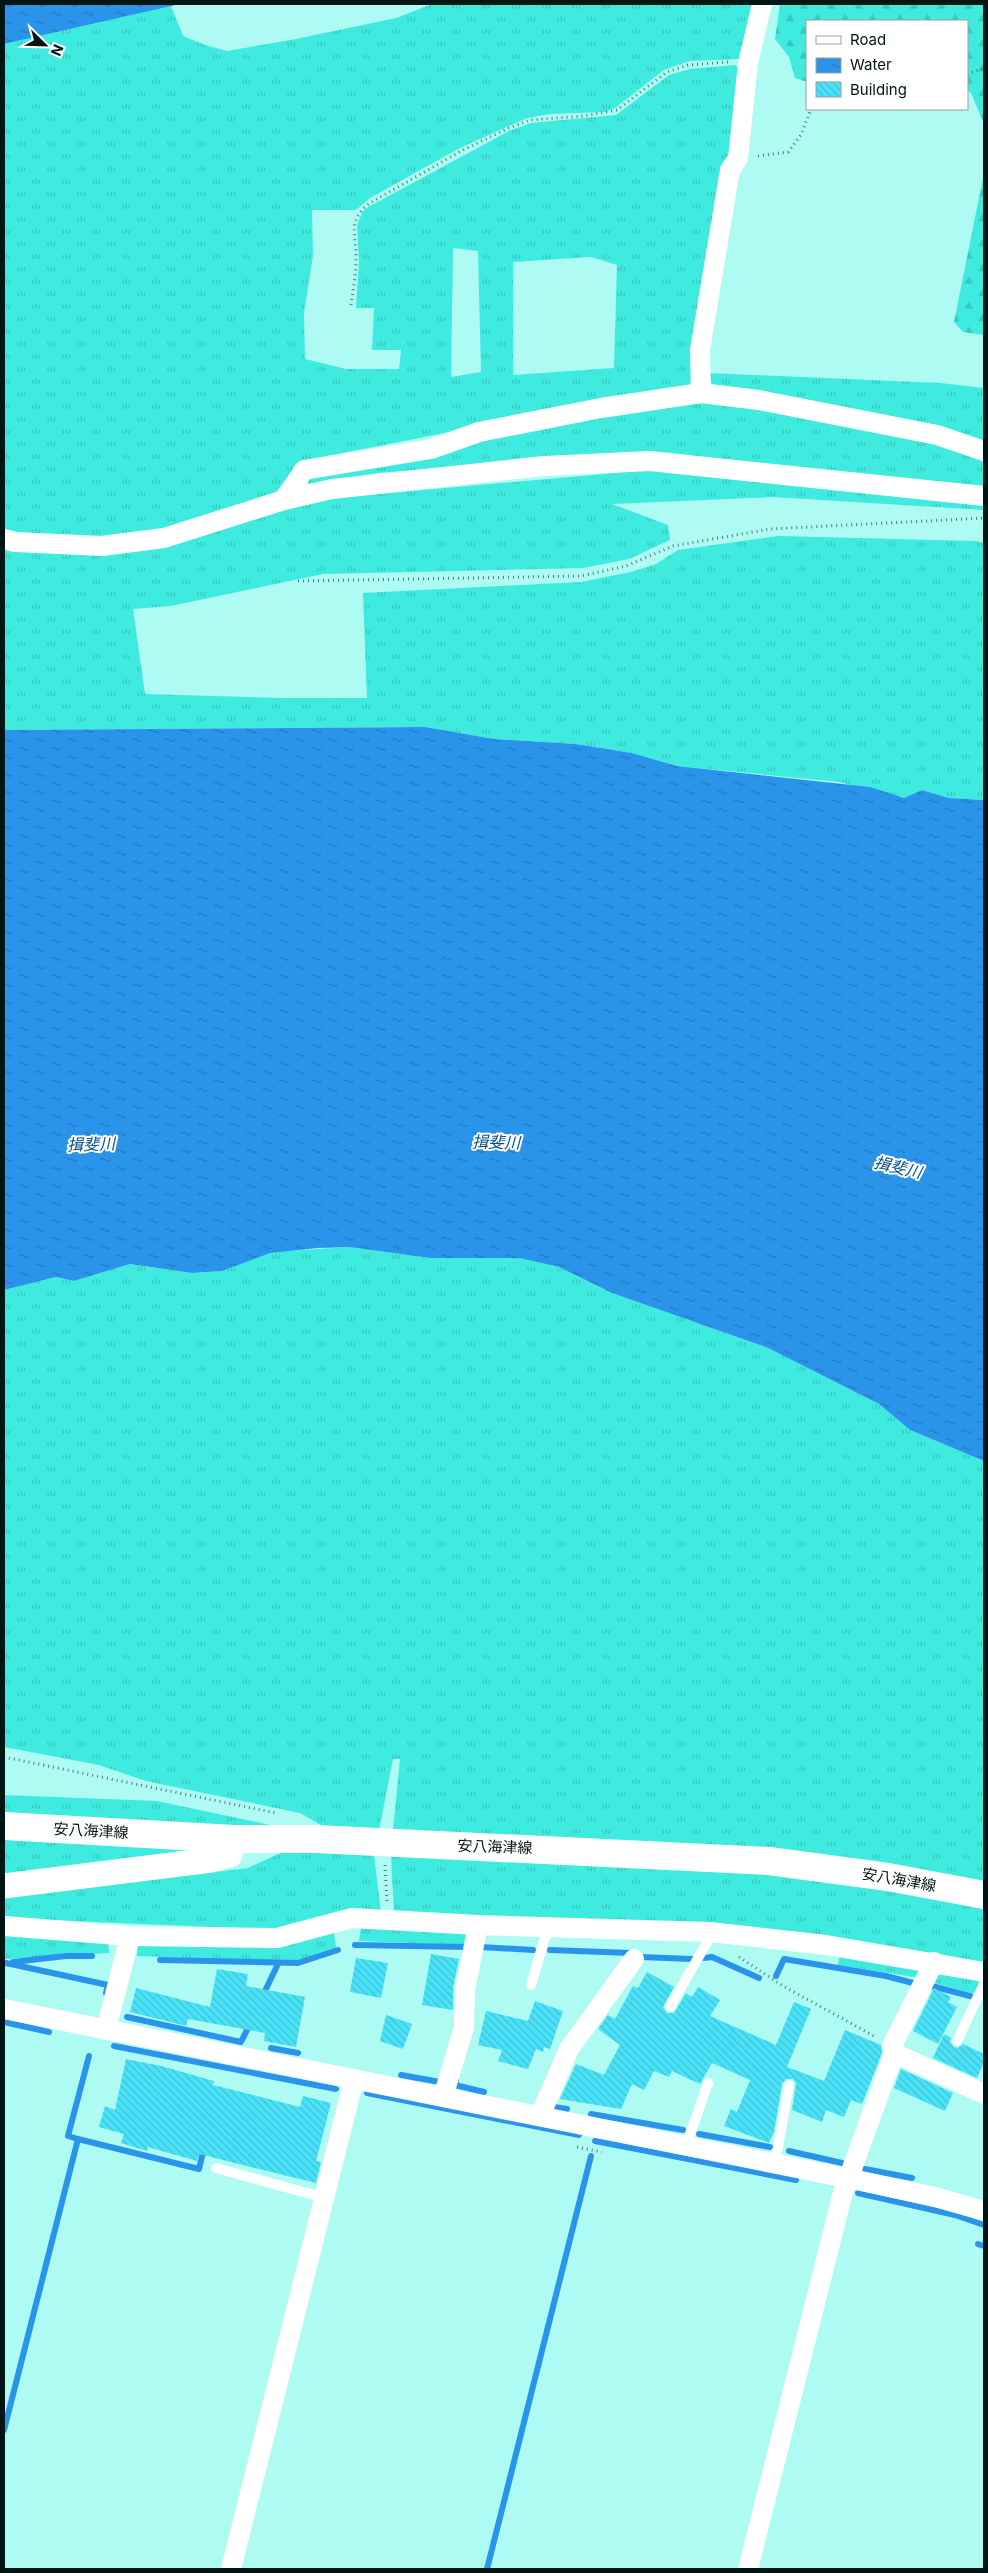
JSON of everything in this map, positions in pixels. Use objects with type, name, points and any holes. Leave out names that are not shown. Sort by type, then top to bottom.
[{"type":"main road","name":"安八海津線","points":[[4,1826],[234,1839],[316,1839],[769,1861],[888,1877],[984,1895]]},
{"type":"street","points":[[700,394],[700,350],[730,170],[738,158],[748,63],[762,4]]},
{"type":"street","points":[[284,500],[304,470],[432,449],[480,432],[591,410],[700,394],[758,400],[937,434],[984,451]]},
{"type":"street","points":[[4,539],[15,542],[102,546],[164,538],[284,500],[332,489],[525,468],[650,461],[984,496]]},
{"type":"street","points":[[4,1886],[211,1860],[230,1855],[234,1839]]},
{"type":"street","points":[[4,1926],[130,1936],[277,1938],[352,1918],[710,1934],[826,1946],[934,1962],[984,1972]]},
{"type":"street","points":[[443,2097],[464,2028],[465,1990],[478,1925]]},
{"type":"street","points":[[106,2030],[130,1936]]},
{"type":"street","points":[[540,2116],[569,2049],[634,1959]]},
{"type":"street","points":[[748,2569],[848,2178],[893,2050],[934,1962]]},
{"type":"street","points":[[4,2009],[848,2178],[935,2197],[984,2211]]},
{"type":"street","points":[[893,2050],[984,2094]]},
{"type":"street","points":[[230,2569],[354,2079]]},
{"type":"lane","points":[[532,1985],[548,1927]]},
{"type":"lane","points":[[670,2007],[710,1934]]},
{"type":"lane","points":[[957,2041],[984,1984]]},
{"type":"lane","points":[[686,2146],[708,2083]]},
{"type":"lane","points":[[775,2164],[789,2085]]},
{"type":"lane","points":[[216,2168],[324,2198]]},
{"type":"path","points":[[351,305],[356,261],[354,222],[359,211],[370,203],[461,151],[508,128],[530,120],[599,114],[617,110],[667,72],[688,65],[748,63]]},
{"type":"path","points":[[968,74],[984,68]]},
{"type":"path","points":[[738,158],[788,152],[801,135],[811,110]]},
{"type":"path","points":[[298,581],[581,576],[626,566],[673,546],[770,529],[984,518]]},
{"type":"path","points":[[4,1757],[279,1814]]},
{"type":"path","points":[[383,1843],[388,1919]]},
{"type":"path","points":[[710,1934],[783,1986],[893,2050]]},
{"type":"green space","points":[[432,4],[756,4],[740,59],[690,61],[664,70],[615,108],[605,112],[551,114],[527,118],[460,148],[370,198],[356,210],[312,210],[313,256],[304,313],[305,359],[346,369],[399,369],[401,350],[372,350],[374,308],[356,308],[359,261],[357,225],[363,211],[509,131],[531,123],[616,115],[669,75],[690,69],[735,65],[742,71],[731,155],[690,385],[322,457],[297,466],[272,497],[163,531],[104,537],[14,535],[4,531],[4,44],[171,6],[183,36],[227,51],[396,18]],"holes":[[[453,248],[478,251],[481,372],[451,377]],[[591,257],[617,265],[614,368],[513,375],[513,262]]]},
{"type":"green space","points":[[780,4],[984,4],[984,124],[971,93],[968,91],[968,20],[806,20],[806,82],[795,78],[789,57],[775,39]]},
{"type":"green space","points":[[984,173],[984,335],[963,332],[954,322]]},
{"type":"green space","points":[[707,373],[940,383],[984,388],[984,442],[714,389]]},
{"type":"green space","points":[[701,403],[757,407],[934,441],[984,460],[984,486],[542,460],[377,473],[311,484],[305,482],[307,477],[611,414]]},
{"type":"green space","points":[[649,470],[984,504],[984,510],[773,497],[612,504],[668,525],[670,540],[629,559],[583,568],[323,574],[171,606],[133,609],[145,694],[282,698],[367,698],[363,593],[581,582],[631,572],[656,564],[678,550],[778,536],[975,541],[984,543],[984,800],[949,798],[922,790],[904,798],[839,782],[677,766],[632,753],[576,744],[494,739],[425,727],[4,730],[4,549],[12,551],[273,511],[333,498]]},
{"type":"green space","points":[[349,1247],[430,1258],[519,1258],[559,1267],[612,1293],[768,1348],[879,1404],[910,1430],[984,1461],[984,1883],[393,1831],[400,1759],[393,1759],[379,1830],[329,1830],[300,1813],[146,1781],[99,1765],[4,1747],[4,1290],[56,1277],[74,1281],[130,1264],[192,1273],[222,1271],[270,1252]]},
{"type":"green space","points":[[4,1795],[157,1801],[284,1828],[4,1815]]},
{"type":"green space","points":[[4,1839],[221,1848],[4,1874]]},
{"type":"green space","points":[[285,1851],[374,1855],[381,1913],[279,1930],[4,1918],[4,1897],[248,1868]]},
{"type":"green space","points":[[391,1855],[549,1864],[766,1872],[883,1889],[984,1908],[984,1963],[940,1954],[792,1933],[394,1915]]},
{"type":"green space","points":[[361,1927],[470,1932],[468,1945],[359,1941]]},
{"type":"green space","points":[[334,1933],[336,1948],[301,1960],[279,1961],[137,1956],[138,1942]]},
{"type":"green space","points":[[4,1934],[108,1941],[109,1953],[4,1959]]},
{"type":"green space","points":[[840,1953],[925,1967],[920,1978],[838,1965]]},
{"type":"green space","points":[[935,1970],[978,1979],[979,1983],[975,1994],[928,1981]]},
{"type":"water","points":[[4,4],[180,4],[4,44]]},
{"type":"water","name":"揖斐川","points":[[425,727],[494,739],[576,744],[632,753],[677,766],[870,787],[904,798],[922,790],[949,798],[984,800],[984,1461],[910,1430],[879,1404],[768,1348],[612,1293],[559,1267],[519,1258],[430,1258],[349,1247],[318,1248],[270,1253],[222,1271],[192,1273],[130,1264],[74,1281],[56,1277],[4,1290],[4,730]]},
{"type":"building","points":[[431,1954],[459,1959],[453,1988],[453,2010],[422,2005]]},
{"type":"building","points":[[356,1958],[388,1963],[381,1998],[350,1992]]},
{"type":"building","points":[[217,1969],[248,1974],[246,1986],[305,1997],[296,2047],[264,2041],[265,2033],[188,2019],[186,2026],[130,2012],[136,1988],[210,2007]]},
{"type":"building","points":[[647,1972],[674,1987],[663,2007],[667,2013],[674,2013],[686,1993],[692,1997],[698,1987],[720,2000],[710,2016],[776,2045],[794,2002],[811,2009],[787,2067],[824,2081],[845,2030],[881,2045],[882,2053],[862,2104],[851,2100],[844,2117],[826,2110],[822,2122],[792,2110],[796,2083],[793,2079],[786,2079],[782,2084],[774,2132],[769,2143],[724,2126],[731,2109],[737,2112],[750,2080],[712,2063],[700,2084],[672,2071],[669,2077],[654,2071],[644,2090],[632,2084],[621,2109],[560,2099],[576,2064],[604,2075],[620,2045],[598,2029],[608,2015],[615,2019],[633,1986],[638,1988]]},
{"type":"building","points":[[934,1988],[951,1997],[948,2002],[957,2007],[938,2044],[913,2031]]},
{"type":"building","points":[[535,2001],[563,2011],[550,2049],[544,2047],[543,2052],[536,2049],[528,2069],[498,2061],[502,2050],[478,2045],[486,2011],[528,2021]]},
{"type":"building","points":[[386,2015],[412,2024],[403,2049],[380,2041]]},
{"type":"building","points":[[944,2034],[951,2038],[950,2042],[954,2047],[958,2048],[963,2044],[984,2054],[984,2062],[977,2078],[933,2058]]},
{"type":"building","points":[[126,2059],[161,2066],[214,2081],[213,2085],[300,2107],[303,2096],[331,2103],[316,2161],[321,2162],[316,2183],[199,2154],[197,2161],[148,2147],[147,2151],[121,2143],[124,2134],[99,2127],[105,2106],[115,2110]]},
{"type":"building","points":[[901,2069],[953,2093],[945,2111],[894,2088]]},
{"type":"waterway","points":[[355,1945],[468,1947]]},
{"type":"waterway","points":[[481,1947],[533,1950]]},
{"type":"waterway","points":[[160,1960],[298,1963],[338,1950]]},
{"type":"waterway","points":[[550,1950],[631,1953]]},
{"type":"waterway","points":[[13,1962],[66,1956],[92,1956]]},
{"type":"waterway","points":[[640,1957],[692,1959]]},
{"type":"waterway","points":[[704,1958],[712,1957],[759,1978]]},
{"type":"waterway","points":[[776,1976],[784,1959],[886,1976],[917,1984]]},
{"type":"waterway","points":[[6,1963],[108,1985],[106,1993]]},
{"type":"waterway","points":[[262,1997],[278,1964]]},
{"type":"waterway","points":[[928,1985],[970,1996]]},
{"type":"waterway","points":[[127,2017],[241,2042],[250,2024]]},
{"type":"waterway","points":[[4,2022],[49,2032]]},
{"type":"waterway","points":[[114,2046],[336,2089]]},
{"type":"waterway","points":[[271,2048],[298,2053]]},
{"type":"waterway","points":[[4,2430],[78,2139],[68,2136],[89,2056]]},
{"type":"waterway","points":[[401,2075],[440,2082]]},
{"type":"waterway","points":[[456,2080],[455,2085],[484,2092]]},
{"type":"waterway","points":[[367,2093],[579,2135]]},
{"type":"waterway","points":[[554,2107],[567,2109]]},
{"type":"waterway","points":[[591,2114],[683,2130]]},
{"type":"waterway","points":[[699,2134],[770,2147]]},
{"type":"waterway","points":[[78,2139],[199,2169],[204,2148]]},
{"type":"waterway","points":[[595,2141],[796,2180]]},
{"type":"waterway","points":[[789,2151],[842,2163]]},
{"type":"waterway","points":[[487,2569],[591,2156]]},
{"type":"waterway","points":[[865,2169],[912,2178]]},
{"type":"waterway","points":[[858,2193],[955,2215],[984,2225]]},
{"type":"waterway","points":[[978,2244],[984,2246]]}]
